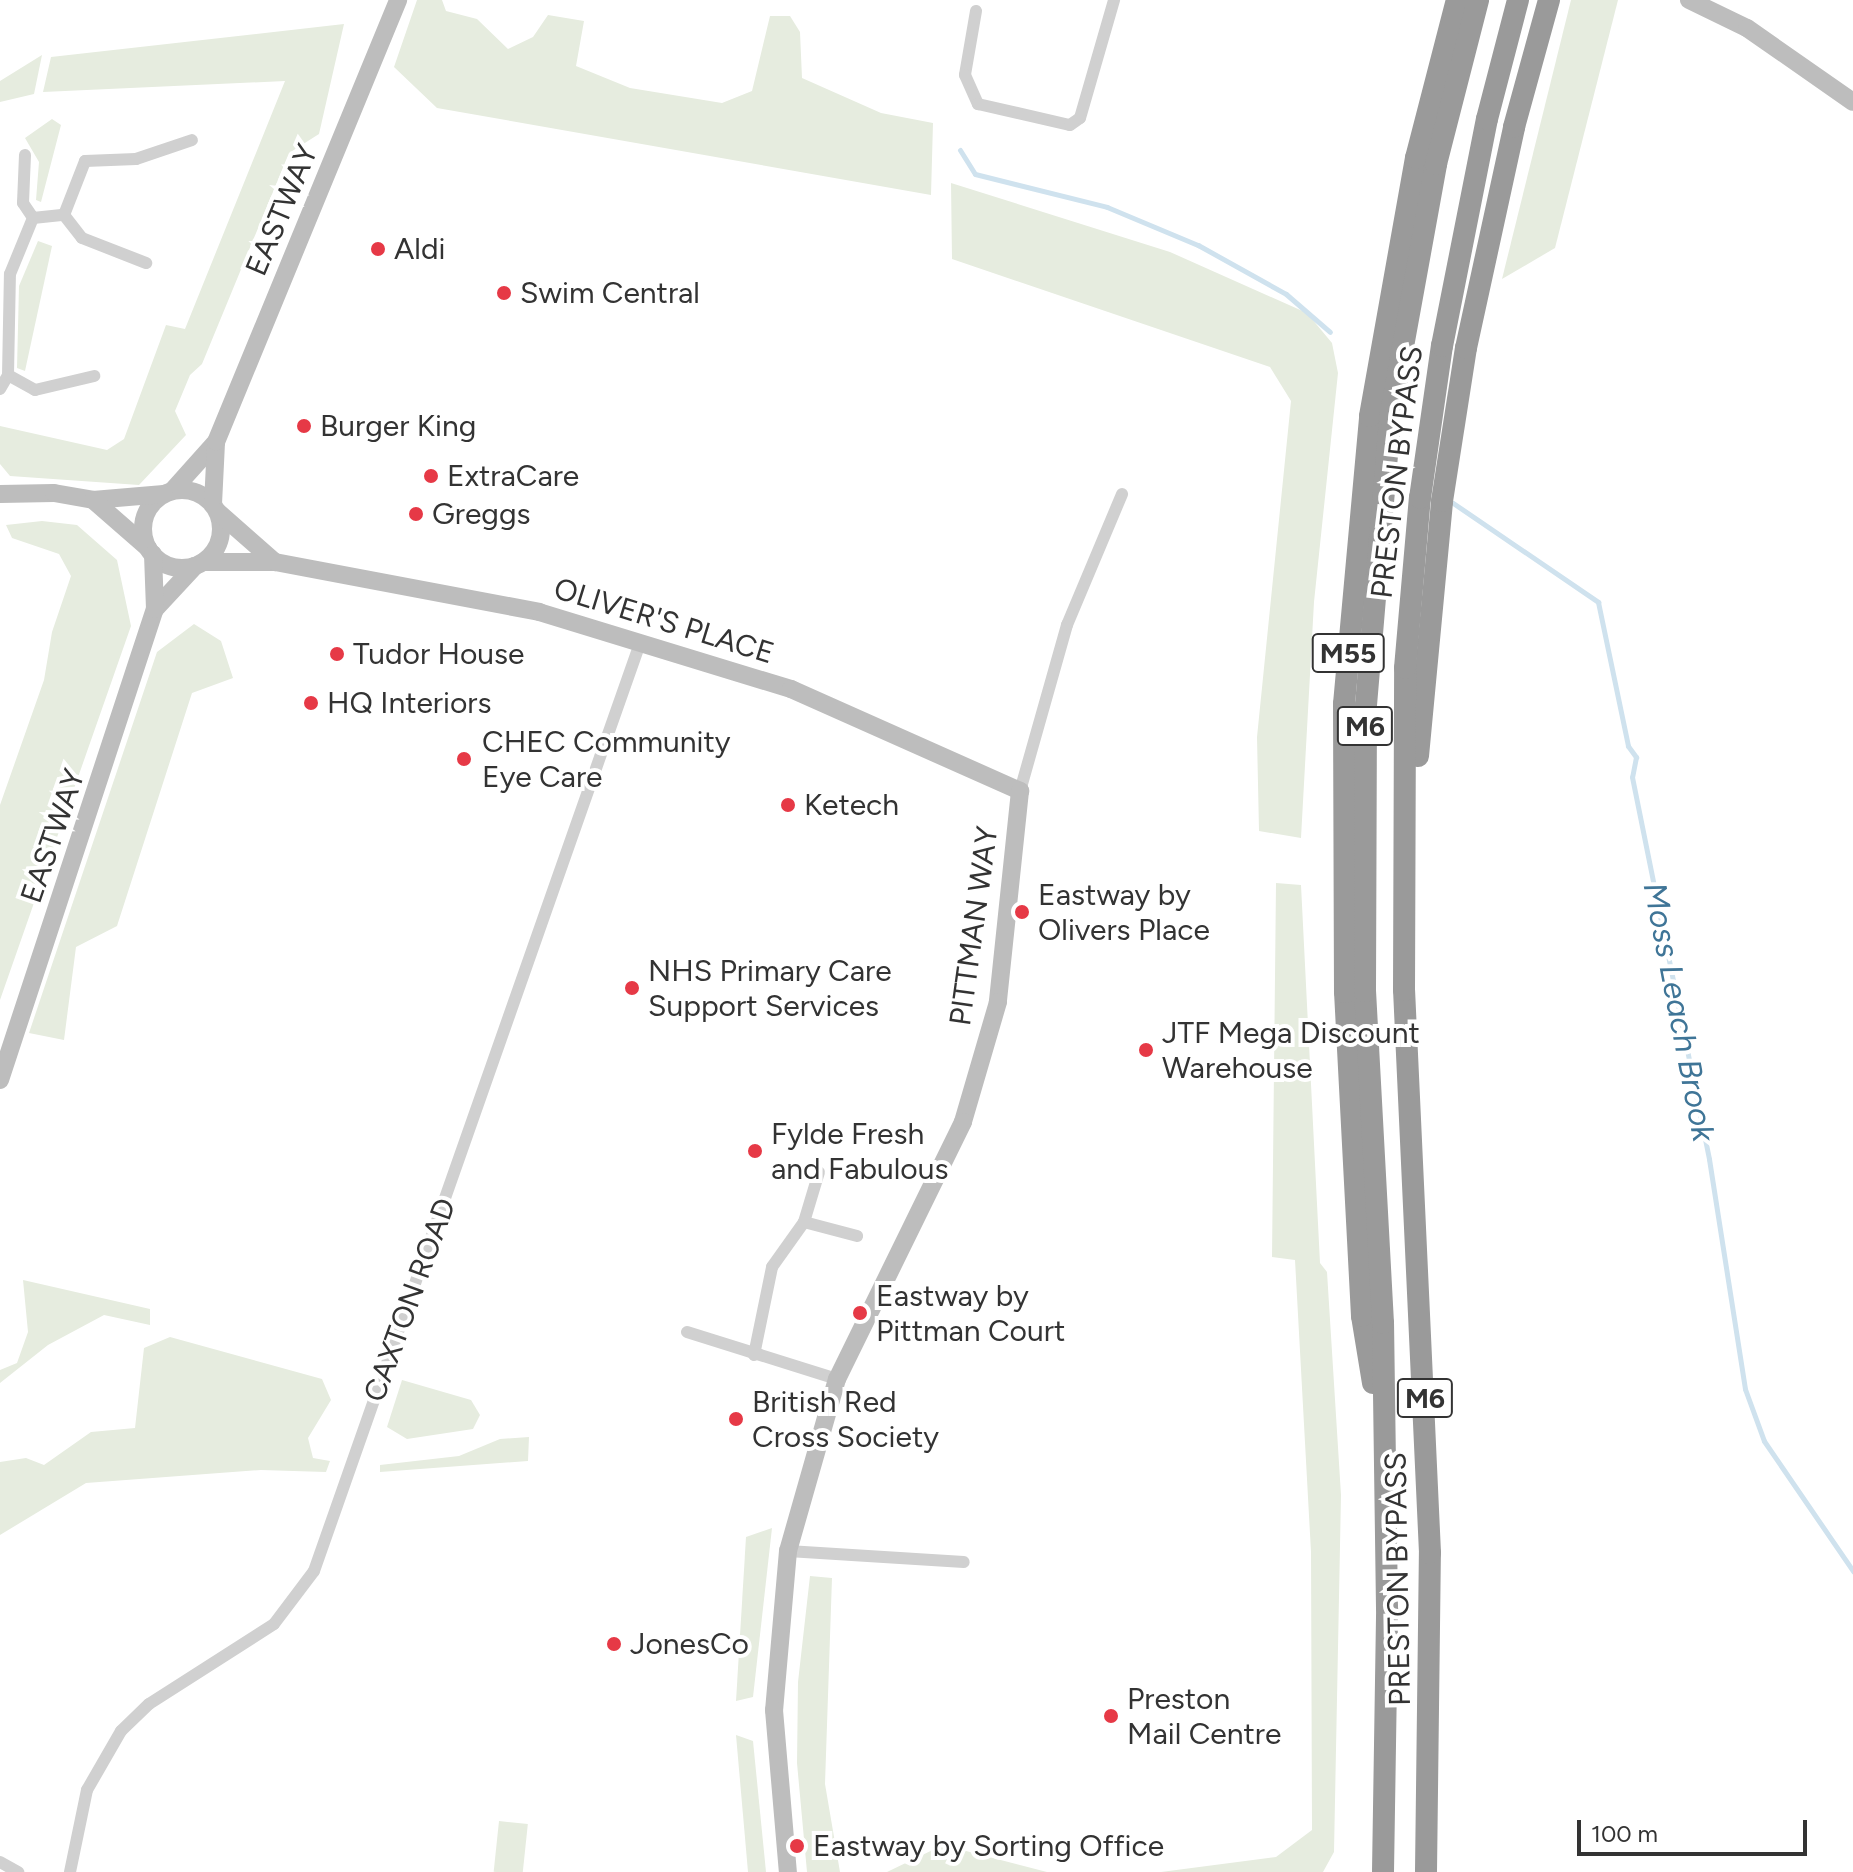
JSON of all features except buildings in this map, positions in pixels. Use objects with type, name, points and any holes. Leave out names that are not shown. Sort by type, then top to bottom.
[{"type":"highway","name":"M55","points":[[1385,1463],[1362,1316],[1345,992],[1344,704],[1372,400],[1416,158],[1457,0]]},
{"type":"highway","name":"M6","points":[[1385,1463],[1365,991],[1362,842],[1368,676],[1390,418],[1436,164],[1478,0]]},
{"type":"highway","name":"M6","points":[[1454,280],[1518,0]]},
{"type":"highway","points":[[1454,280],[1536,0]]},
{"type":"highway","name":"M55","points":[[1403,925],[1425,669],[1455,415],[1479,283],[1549,0]]},
{"type":"highway","name":"PRESTON BYPASS","points":[[1426,1872],[1430,1553],[1403,925],[1410,608],[1454,280]]},
{"type":"highway","name":"PRESTON BYPASS","points":[[1383,1872],[1385,1463]]},
{"type":"street","name":"EASTWAY","points":[[168,493],[216,442],[398,0]]},
{"type":"street","points":[[976,11],[965,75],[978,104],[1070,125],[1080,118],[1114,0]]},
{"type":"street","points":[[1689,0],[1747,28],[1853,102]]},
{"type":"street","points":[[64,215],[85,161],[136,159],[192,140]]},
{"type":"street","points":[[25,155],[23,203],[33,218]]},
{"type":"street","points":[[33,218],[64,215]]},
{"type":"street","points":[[64,215],[82,238],[146,263]]},
{"type":"street","points":[[0,389],[8,375],[5,271],[33,218]]},
{"type":"street","points":[[8,375],[35,390],[94,376]]},
{"type":"street","name":"EASTWAY","points":[[215,508],[216,442]]},
{"type":"street","points":[[0,494],[54,493],[93,500],[194,491],[275,562]]},
{"type":"street","points":[[151,552],[144,526],[147,513],[168,493]]},
{"type":"street","name":"PITTMAN WAY","points":[[788,1872],[774,1710],[788,1551],[837,1379],[963,1122],[998,1002],[1020,791],[1067,625],[1122,494]]},
{"type":"street","points":[[93,500],[151,552],[174,567],[199,564],[218,545],[215,508]]},
{"type":"street","name":"EASTWAY","points":[[0,1080],[155,609],[151,552]]},
{"type":"street","name":"OLIVER'S PLACE","points":[[199,564],[275,562],[539,612],[639,646],[722,665],[791,689],[1020,791]]},
{"type":"street","name":"EASTWAY","points":[[155,609],[199,564]]},
{"type":"street","name":"CAXTON ROAD","points":[[70,1872],[87,1790],[121,1731],[149,1704],[274,1624],[314,1571],[639,646]]},
{"type":"street","points":[[754,1355],[772,1267],[804,1222],[819,1172]]},
{"type":"street","points":[[804,1222],[857,1236]]},
{"type":"street","points":[[687,1332],[837,1379]]},
{"type":"street","points":[[788,1551],[964,1562]]},
{"type":"street","points":[[0,1862],[18,1872]]},
{"type":"shaded area","points":[[417,0],[442,0],[446,11],[477,19],[508,49],[533,37],[548,15],[584,21],[576,66],[630,88],[722,103],[752,91],[770,16],[790,16],[800,32],[802,78],[881,113],[933,123],[931,195],[437,108],[394,67]]},
{"type":"shaded area","points":[[1571,0],[1618,0],[1555,248],[1502,279]]},
{"type":"shaded area","points":[[344,24],[319,134],[289,153],[202,364],[190,375],[175,411],[186,435],[139,485],[10,476],[0,464],[0,426],[107,450],[124,439],[166,325],[185,329],[285,81],[43,92],[51,57]]},
{"type":"shaded area","points":[[42,55],[34,94],[0,102],[0,81]]},
{"type":"shaded area","points":[[52,119],[61,125],[41,202],[36,200],[39,162],[25,138]]},
{"type":"shaded area","points":[[951,183],[1170,252],[1307,313],[1332,343],[1338,373],[1314,602],[1301,838],[1259,831],[1257,737],[1291,401],[1270,367],[952,259]]},
{"type":"shaded area","points":[[38,241],[52,246],[25,371],[17,368],[19,286]]},
{"type":"shaded area","points":[[42,521],[77,525],[117,560],[131,626],[0,1000],[0,805],[44,680],[52,632],[71,576],[59,554],[12,538],[6,525]]},
{"type":"shaded area","points":[[194,624],[221,641],[233,678],[192,693],[117,926],[76,947],[64,1040],[29,1033],[157,652]]},
{"type":"shaded area","points":[[1276,883],[1301,885],[1320,1263],[1327,1272],[1341,1495],[1334,1852],[1323,1872],[1161,1872],[1276,1857],[1312,1830],[1311,1552],[1295,1260],[1272,1257]]},
{"type":"shaded area","points":[[23,1280],[150,1309],[150,1325],[104,1315],[48,1345],[0,1383],[0,1370],[17,1363],[28,1332]]},
{"type":"shaded area","points":[[170,1337],[322,1379],[331,1400],[308,1438],[313,1458],[330,1461],[326,1472],[261,1470],[86,1483],[0,1535],[0,1462],[26,1458],[44,1465],[91,1432],[135,1428],[144,1348]]},
{"type":"shaded area","points":[[402,1380],[471,1400],[480,1415],[473,1429],[407,1439],[387,1427]]},
{"type":"shaded area","points":[[529,1437],[528,1461],[380,1472],[380,1465],[459,1456],[500,1439]]},
{"type":"shaded area","points":[[772,1528],[753,1697],[736,1701],[746,1537]]},
{"type":"shaded area","points":[[810,1576],[832,1578],[825,1784],[840,1872],[807,1872],[797,1763],[798,1682]]},
{"type":"shaded area","points":[[736,1735],[753,1741],[766,1872],[748,1872]]},
{"type":"shaded area","points":[[499,1821],[528,1824],[523,1872],[494,1872]]},
{"type":"shaded area","points":[[943,1845],[1047,1872],[887,1872]]},
{"type":"waterway","name":"Moss Leach Brook","points":[[960,150],[975,174],[1107,207],[1198,245],[1286,294],[1330,332]]},
{"type":"waterway","name":"Moss Leach Brook","points":[[1453,503],[1598,602],[1628,746],[1636,757],[1632,777],[1709,1159],[1745,1389],[1764,1441],[1853,1571]]},
{"type":"place","name":"Aldi","points":[[378,249]]},
{"type":"place","name":"Swim Central","points":[[504,293]]},
{"type":"place","name":"Burger King","points":[[304,426]]},
{"type":"place","name":"ExtraCare","points":[[431,476]]},
{"type":"place","name":"Greggs","points":[[416,514]]},
{"type":"place","name":"Tudor House","points":[[337,654]]},
{"type":"place","name":"HQ Interiors","points":[[311,703]]},
{"type":"place","name":"CHEC Community Eye Care","points":[[464,759]]},
{"type":"place","name":"Ketech","points":[[788,805]]},
{"type":"place","name":"Eastway by Olivers Place","points":[[1022,912]]},
{"type":"place","name":"NHS Primary Care Support Services","points":[[632,988]]},
{"type":"place","name":"JTF Mega Discount Warehouse","points":[[1146,1050]]},
{"type":"place","name":"Fylde Fresh and Fabulous","points":[[755,1151]]},
{"type":"place","name":"Eastway by Pittman Court","points":[[860,1313]]},
{"type":"place","name":"British Red Cross Society","points":[[736,1419]]},
{"type":"place","name":"JonesCo","points":[[614,1644]]},
{"type":"place","name":"Preston Mail Centre","points":[[1111,1716]]},
{"type":"place","name":"Eastway by Sorting Office","points":[[797,1846]]}]
